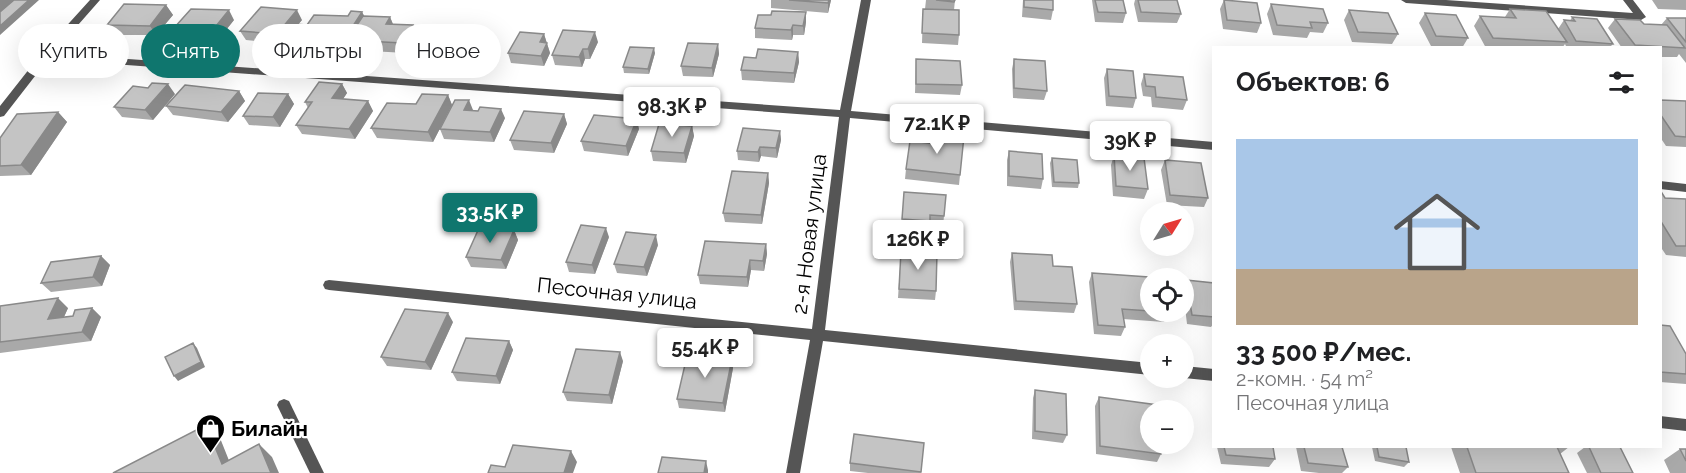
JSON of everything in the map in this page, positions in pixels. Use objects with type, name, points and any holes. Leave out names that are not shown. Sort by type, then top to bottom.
[{"type":"street","points":[[74,24],[95,0]]},
{"type":"street","name":"2-я Новая улица","points":[[793,473],[818,334],[845,114],[866,0]]},
{"type":"street","points":[[1406,0],[1641,17],[1628,0]]},
{"type":"street","points":[[129,62],[845,114],[1212,146]]},
{"type":"street","points":[[0,113],[28,78]]},
{"type":"street","points":[[1662,185],[1686,188]]},
{"type":"street","name":"Песочная улица","points":[[329,285],[1140,368]]},
{"type":"street","points":[[1194,373],[1212,375]]},
{"type":"street","points":[[284,405],[317,473]]},
{"type":"street","points":[[1662,422],[1686,425]]},
{"type":"building","points":[[14,0],[29,0],[0,26],[0,12]]},
{"type":"building","points":[[789,0],[829,0],[828,3]]},
{"type":"building","points":[[1024,0],[1053,0],[1053,10],[1024,7]]},
{"type":"building","points":[[1095,0],[1123,0],[1126,13],[1098,12]]},
{"type":"building","points":[[1138,0],[1177,0],[1181,14],[1141,12]]},
{"type":"building","points":[[1224,0],[1257,3],[1261,23],[1227,20]]},
{"type":"building","points":[[124,4],[166,5],[152,24],[108,24]]},
{"type":"building","points":[[1271,4],[1323,9],[1328,23],[1310,22],[1312,28],[1277,25]]},
{"type":"building","points":[[261,7],[297,10],[285,24],[252,24],[252,32],[240,31]]},
{"type":"building","points":[[191,9],[229,10],[218,24],[178,24]]},
{"type":"building","points":[[923,9],[959,10],[959,35],[922,33]]},
{"type":"building","points":[[1510,9],[1546,11],[1567,42],[1493,38],[1480,16],[1516,18]]},
{"type":"building","points":[[1349,10],[1388,13],[1398,34],[1358,32]]},
{"type":"building","points":[[351,11],[362,12],[354,24],[308,24],[314,15],[348,16]]},
{"type":"building","points":[[772,11],[806,12],[803,26],[793,25],[791,30],[755,28],[758,15],[771,15]]},
{"type":"building","points":[[1425,13],[1456,15],[1468,38],[1436,36]]},
{"type":"building","points":[[363,16],[390,17],[386,24],[395,24],[395,43],[383,42],[383,24],[358,24]]},
{"type":"building","points":[[1572,17],[1597,19],[1613,44],[1576,41],[1564,20],[1575,21]]},
{"type":"building","points":[[1667,18],[1686,18],[1686,42]]},
{"type":"building","points":[[1615,19],[1640,20],[1644,24],[1667,25],[1685,48],[1662,46],[1635,45]]},
{"type":"building","points":[[563,30],[595,32],[588,49],[583,49],[579,57],[552,55]]},
{"type":"building","points":[[520,32],[544,34],[540,42],[547,43],[541,56],[508,53]]},
{"type":"building","points":[[688,43],[718,44],[712,68],[681,66]]},
{"type":"building","points":[[630,47],[654,48],[648,69],[623,67]]},
{"type":"building","points":[[758,49],[798,52],[794,73],[741,70],[744,57],[756,58]]},
{"type":"building","points":[[916,59],[960,61],[962,85],[916,84]]},
{"type":"building","points":[[1014,59],[1045,61],[1047,91],[1014,88]]},
{"type":"building","points":[[1107,69],[1133,71],[1136,98],[1109,96]]},
{"type":"building","points":[[1144,74],[1183,77],[1187,100],[1156,97],[1155,87],[1146,86]]},
{"type":"building","points":[[319,82],[342,84],[332,98],[368,101],[349,129],[296,125],[312,102],[305,102]]},
{"type":"building","points":[[152,83],[168,84],[145,110],[114,107],[133,86],[148,88]]},
{"type":"building","points":[[185,85],[239,91],[221,112],[166,106]]},
{"type":"building","points":[[258,93],[288,94],[273,117],[243,116]]},
{"type":"building","points":[[422,94],[448,95],[428,132],[371,128],[387,103],[416,104]]},
{"type":"building","points":[[455,100],[469,100],[464,110],[478,111],[480,107],[501,109],[490,132],[440,129]]},
{"type":"building","points":[[1662,100],[1686,101],[1686,137],[1675,136],[1662,117]]},
{"type":"building","points":[[524,111],[564,114],[551,143],[510,140]]},
{"type":"building","points":[[58,112],[21,165],[0,166],[0,138],[17,114]]},
{"type":"building","points":[[594,115],[637,119],[626,146],[581,141]]},
{"type":"building","points":[[659,124],[692,126],[684,153],[651,151]]},
{"type":"building","points":[[743,128],[780,131],[776,148],[760,147],[758,152],[737,151]]},
{"type":"building","points":[[938,133],[964,136],[960,175],[906,169],[910,141],[937,144]]},
{"type":"building","points":[[1009,151],[1042,154],[1043,179],[1009,176]]},
{"type":"building","points":[[1114,155],[1144,158],[1148,189],[1116,186]]},
{"type":"building","points":[[1052,158],[1077,160],[1079,183],[1054,182]]},
{"type":"building","points":[[1165,160],[1201,163],[1208,198],[1170,195]]},
{"type":"building","points":[[732,171],[768,173],[761,215],[723,213]]},
{"type":"building","points":[[904,192],[946,195],[944,216],[930,215],[930,221],[902,219]]},
{"type":"building","points":[[1662,193],[1665,198],[1686,199],[1686,246],[1676,246],[1662,223]]},
{"type":"building","points":[[581,225],[606,228],[592,265],[566,262]]},
{"type":"building","points":[[479,228],[514,230],[501,260],[466,257]]},
{"type":"building","points":[[626,232],[656,235],[644,267],[614,264]]},
{"type":"building","points":[[705,241],[766,244],[763,261],[750,260],[747,277],[698,275]]},
{"type":"building","points":[[901,251],[937,253],[936,291],[899,289]]},
{"type":"building","points":[[1012,253],[1052,255],[1053,266],[1072,267],[1077,304],[1016,301]]},
{"type":"building","points":[[101,256],[93,277],[41,283],[51,262]]},
{"type":"building","points":[[1092,273],[1140,276],[1140,310],[1122,309],[1125,327],[1098,325]]},
{"type":"building","points":[[1194,281],[1212,283],[1212,317],[1194,315]]},
{"type":"building","points":[[58,298],[48,319],[73,316],[75,310],[92,308],[82,332],[0,342],[0,306]]},
{"type":"building","points":[[405,309],[448,313],[425,362],[381,357]]},
{"type":"building","points":[[1662,325],[1670,326],[1686,354],[1686,374],[1662,372]]},
{"type":"building","points":[[466,338],[509,341],[496,376],[452,372]]},
{"type":"building","points":[[193,343],[201,362],[174,376],[165,357]]},
{"type":"building","points":[[576,349],[620,352],[609,395],[563,392]]},
{"type":"building","points":[[687,356],[732,359],[723,403],[677,399]]},
{"type":"building","points":[[1035,390],[1066,394],[1067,435],[1035,431]]},
{"type":"building","points":[[1099,397],[1140,403],[1140,451],[1100,446]]},
{"type":"building","points":[[206,425],[222,464],[259,444],[271,473],[113,473]]},
{"type":"building","points":[[854,434],[924,443],[921,472],[850,463]]},
{"type":"building","points":[[513,445],[571,451],[564,473],[488,473],[491,465],[505,467]]},
{"type":"building","points":[[1224,448],[1273,448],[1275,459],[1226,455]]},
{"type":"building","points":[[1304,448],[1342,448],[1348,467],[1308,463]]},
{"type":"building","points":[[1377,448],[1406,448],[1409,462],[1379,457]]},
{"type":"building","points":[[1467,448],[1557,448],[1569,473],[1476,473]]},
{"type":"building","points":[[1589,448],[1620,448],[1633,473],[1601,473]]},
{"type":"building","points":[[1680,449],[1686,449],[1686,461]]},
{"type":"building","points":[[662,457],[706,461],[704,473],[658,473]]},
{"type":"place","name":"Билайн","points":[[210,454]]}]
